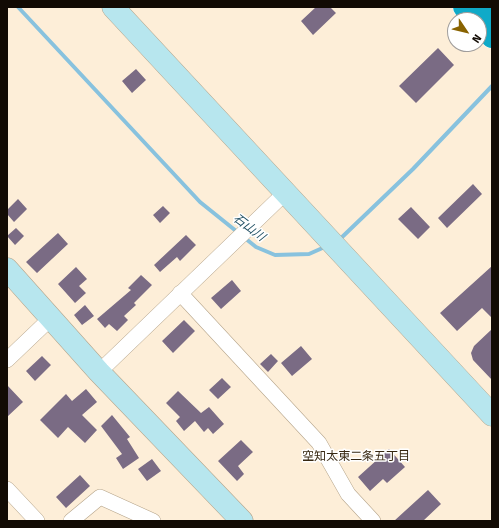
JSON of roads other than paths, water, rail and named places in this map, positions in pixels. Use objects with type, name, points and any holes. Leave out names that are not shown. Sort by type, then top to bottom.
[{"type":"highway","points":[[485,7],[492,14]]},
{"type":"street","points":[[113,7],[492,415]]},
{"type":"street","points":[[99,372],[285,193]]},
{"type":"street","points":[[7,269],[99,372],[242,521]]},
{"type":"street","points":[[180,293],[319,443],[348,494],[373,521]]},
{"type":"street","points":[[7,360],[51,318]]},
{"type":"street","points":[[7,489],[37,521]]},
{"type":"street","points":[[71,521],[100,497],[153,521]]},
{"type":"waterway","name":"石山川","points":[[18,7],[200,202],[256,247],[275,255],[309,254],[327,246]]},
{"type":"waterway","name":"石山川","points":[[339,240],[413,169],[492,86]]},
{"type":"district","name":"空知太東二条五丁目","points":[[356,457]]}]
